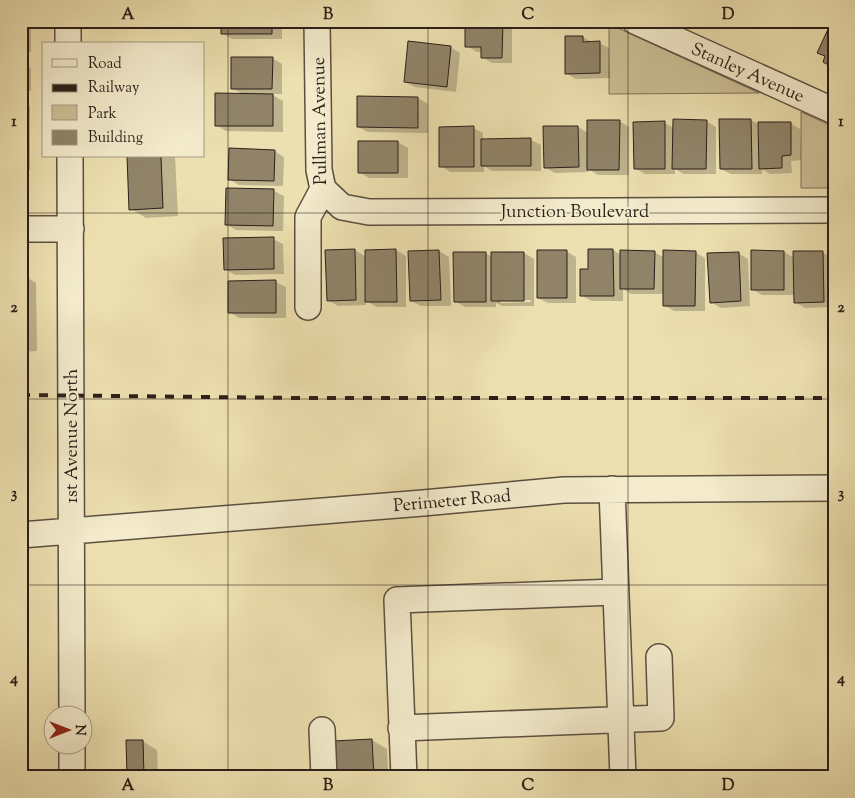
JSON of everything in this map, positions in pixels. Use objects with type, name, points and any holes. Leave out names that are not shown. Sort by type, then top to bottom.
[{"type":"street","points":[[68,21],[68,42]]},
{"type":"street","name":"Pullman Avenue","points":[[308,307],[308,217],[323,189],[319,170],[317,21]]},
{"type":"street","name":"Stanley Avenue","points":[[635,21],[834,111]]},
{"type":"street","name":"1st Avenue North","points":[[70,158],[72,706]]},
{"type":"street","name":"Junction Boulevard","points":[[323,189],[342,206],[368,212],[834,210]]},
{"type":"street","points":[[21,229],[70,229]]},
{"type":"street","name":"Perimeter Road","points":[[21,535],[564,490],[834,488]]},
{"type":"street","points":[[612,489],[623,777]]},
{"type":"street","points":[[404,777],[397,600],[615,592]]},
{"type":"street","points":[[402,728],[661,718],[659,657]]},
{"type":"street","points":[[322,730],[324,777]]},
{"type":"street","points":[[72,756],[72,777]]},
{"type":"green space","points":[[609,24],[759,93],[609,94]]},
{"type":"green space","points":[[801,112],[834,127],[834,188],[801,188]]},
{"type":"building","points":[[221,21],[272,21],[272,34],[221,34]]},
{"type":"building","points":[[465,21],[503,21],[502,58],[481,58],[481,47],[465,47]]},
{"type":"building","points":[[829,27],[834,30],[834,68],[823,62],[825,56],[817,53]]},
{"type":"building","points":[[565,36],[583,36],[583,42],[600,41],[600,73],[565,74]]},
{"type":"building","points":[[408,41],[451,46],[447,87],[404,82]]},
{"type":"building","points":[[231,57],[273,57],[272,89],[231,89]]},
{"type":"building","points":[[215,93],[273,94],[273,126],[215,126]]},
{"type":"building","points":[[357,96],[418,97],[418,128],[357,127]]},
{"type":"building","points":[[673,119],[707,120],[706,169],[672,169]]},
{"type":"building","points":[[719,119],[751,119],[752,169],[720,169]]},
{"type":"building","points":[[587,120],[620,120],[619,170],[587,170]]},
{"type":"building","points":[[665,121],[665,169],[634,169],[633,122]]},
{"type":"building","points":[[758,122],[791,122],[791,155],[782,156],[782,168],[759,169]]},
{"type":"building","points":[[474,126],[474,167],[439,167],[439,127]]},
{"type":"building","points":[[543,126],[578,126],[579,167],[544,168]]},
{"type":"building","points":[[531,138],[531,166],[481,166],[481,139]]},
{"type":"building","points":[[358,141],[398,141],[398,173],[358,173]]},
{"type":"building","points":[[229,148],[275,150],[274,181],[228,180]]},
{"type":"building","points":[[127,158],[161,158],[163,208],[129,210]]},
{"type":"building","points":[[226,188],[274,189],[273,226],[225,225]]},
{"type":"building","points":[[274,237],[274,269],[224,270],[223,238]]},
{"type":"building","points":[[355,249],[356,300],[327,301],[325,250]]},
{"type":"building","points":[[396,249],[397,302],[365,302],[365,250]]},
{"type":"building","points":[[588,249],[613,249],[614,296],[580,296],[580,269],[588,269]]},
{"type":"building","points":[[439,250],[441,300],[410,301],[408,251]]},
{"type":"building","points":[[537,250],[567,250],[567,298],[537,298]]},
{"type":"building","points":[[620,250],[655,251],[654,289],[620,289]]},
{"type":"building","points":[[663,250],[696,251],[695,306],[663,306]]},
{"type":"building","points":[[751,250],[784,251],[784,290],[751,290]]},
{"type":"building","points":[[793,251],[823,251],[824,302],[794,303]]},
{"type":"building","points":[[453,252],[486,252],[486,302],[454,302]]},
{"type":"building","points":[[491,252],[524,252],[524,301],[491,301]]},
{"type":"building","points":[[739,252],[741,301],[710,303],[707,253]]},
{"type":"building","points":[[21,273],[22,343],[21,343]]},
{"type":"building","points":[[276,280],[276,313],[228,313],[228,281]]},
{"type":"building","points":[[372,739],[374,777],[335,777],[333,741]]},
{"type":"building","points":[[126,740],[143,740],[144,777],[127,777]]},
{"type":"railway","points":[[21,395],[299,398],[834,398]]}]
